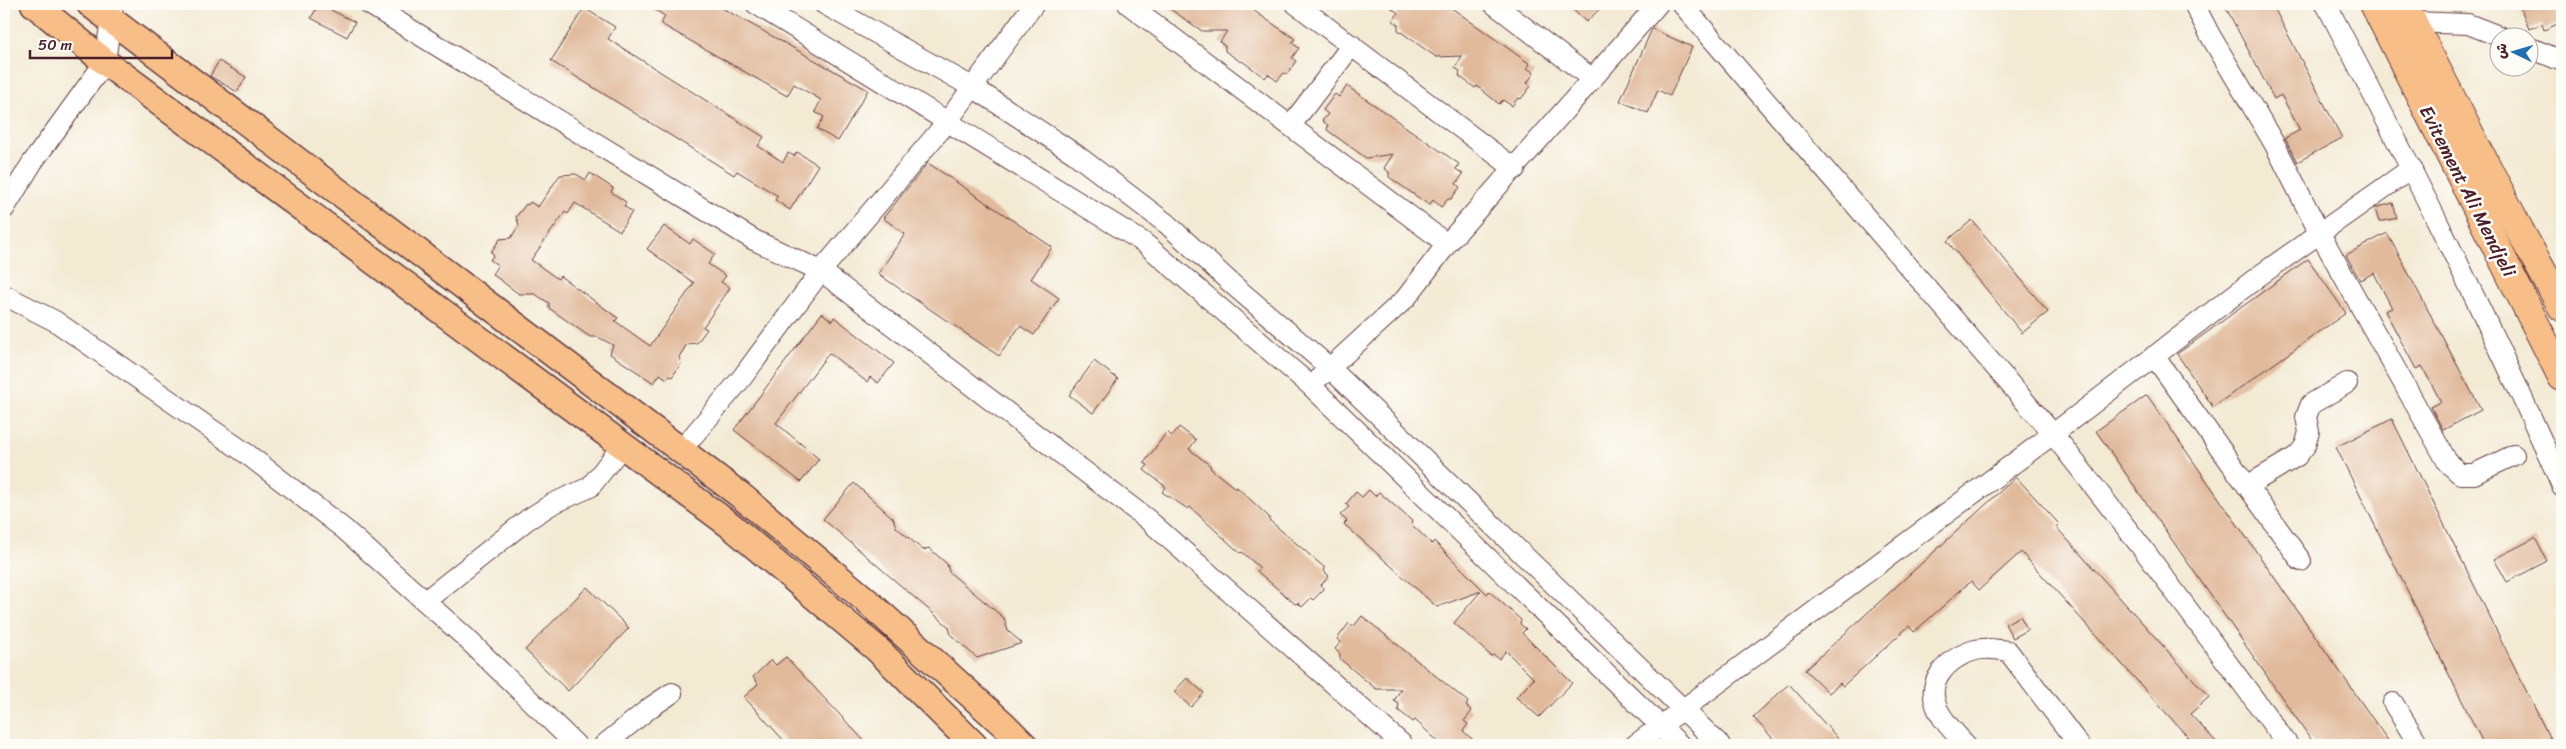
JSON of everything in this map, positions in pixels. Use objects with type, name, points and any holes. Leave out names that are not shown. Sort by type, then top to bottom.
[{"type":"highway","name":"Evitement Ali Mendjeli","points":[[2374,4],[2562,377]]},
{"type":"highway","name":"Evitement Ali Mendjeli","points":[[2408,13],[2520,231],[2562,307]]},
{"type":"main road","points":[[34,4],[104,62],[730,525],[877,649],[974,745]]},
{"type":"main road","points":[[90,4],[111,12],[682,449],[868,602],[1004,724],[1024,745]]},
{"type":"main road","points":[[848,626],[868,602]]},
{"type":"street","points":[[369,4],[754,240],[821,270],[1147,519],[1403,745]]},
{"type":"street","points":[[756,4],[1142,242],[1311,386],[1680,745]]},
{"type":"street","points":[[824,4],[974,88],[1075,154],[1167,224],[1232,284],[1330,368],[1720,745]]},
{"type":"street","points":[[682,449],[741,379],[821,270],[974,88],[1034,4]]},
{"type":"street","points":[[1128,4],[1448,244]]},
{"type":"street","points":[[1296,4],[1515,169]]},
{"type":"street","points":[[1494,4],[1591,78]]},
{"type":"street","points":[[1311,386],[1406,298],[1448,244],[1515,169],[1591,78],[1658,4]]},
{"type":"street","points":[[1682,4],[2053,434],[2146,552],[2288,745]]},
{"type":"street","points":[[2194,4],[2210,36],[2275,145],[2319,232],[2448,463],[2460,474],[2474,474],[2514,455]]},
{"type":"street","points":[[2326,4],[2412,168],[2511,370],[2562,486]]},
{"type":"street","points":[[4,210],[32,163],[104,62],[111,12]]},
{"type":"street","points":[[2408,13],[2468,24],[2488,32]]},
{"type":"street","points":[[1291,125],[1352,45]]},
{"type":"street","points":[[2538,51],[2562,61]]},
{"type":"street","points":[[1635,745],[2053,434],[2319,232],[2412,168]]},
{"type":"street","points":[[4,295],[54,321],[247,454],[344,529],[466,637],[576,745]]},
{"type":"street","points":[[2154,356],[2301,561]]},
{"type":"street","points":[[2247,486],[2297,456],[2305,446],[2309,432],[2306,417],[2311,404],[2347,383]]},
{"type":"street","points":[[425,601],[527,520],[552,504],[590,487],[623,445]]},
{"type":"street","points":[[1966,745],[1936,708],[1933,695],[1934,681],[1946,665],[1969,652],[1989,648],[2008,651],[2079,745]]},
{"type":"street","points":[[604,745],[651,706],[672,693]]},
{"type":"street","points":[[2393,703],[2419,745]]},
{"type":"building","points":[[319,4],[355,22],[347,37],[311,18]]},
{"type":"building","points":[[645,4],[715,4],[868,90],[838,141],[817,129],[824,117],[815,112],[821,100],[794,84],[787,96],[661,24],[665,16]]},
{"type":"building","points":[[1163,4],[1244,4],[1295,39],[1292,43],[1299,48],[1292,58],[1296,61],[1287,74],[1284,73],[1277,81],[1268,74],[1265,78],[1225,51],[1225,46],[1220,42],[1227,31],[1202,31]]},
{"type":"building","points":[[1386,4],[1446,4],[1530,64],[1527,68],[1534,73],[1527,83],[1531,86],[1521,99],[1518,98],[1512,106],[1503,100],[1499,104],[1477,86],[1475,88],[1459,76],[1460,71],[1455,68],[1462,56],[1436,57],[1398,30],[1398,24],[1393,21],[1398,13]]},
{"type":"building","points":[[1567,4],[1605,4],[1586,22]]},
{"type":"building","points":[[2224,4],[2272,4],[2342,138],[2297,162],[2285,138],[2300,130],[2281,95],[2274,99]]},
{"type":"building","points":[[2519,4],[2562,4],[2562,22],[2544,30],[2542,24],[2529,28]]},
{"type":"building","points":[[584,8],[615,27],[608,39],[764,137],[758,146],[783,162],[788,153],[794,156],[797,152],[818,165],[790,210],[775,200],[778,196],[737,171],[734,175],[551,61]]},
{"type":"building","points":[[1652,29],[1692,47],[1670,96],[1658,90],[1648,113],[1620,101]]},
{"type":"building","points":[[219,61],[246,77],[237,92],[210,76]]},
{"type":"building","points":[[1347,86],[1459,164],[1456,169],[1463,174],[1456,184],[1460,187],[1451,199],[1448,199],[1441,207],[1433,200],[1429,205],[1389,177],[1389,172],[1384,168],[1393,154],[1366,158],[1327,130],[1328,125],[1322,121],[1328,114],[1323,110],[1335,94],[1339,97]]},
{"type":"building","points":[[928,163],[1052,247],[1031,279],[1059,298],[1034,335],[1020,326],[999,356],[878,274],[905,234],[883,218]]},
{"type":"building","points":[[590,173],[613,188],[611,192],[626,202],[624,206],[632,212],[620,231],[575,203],[568,214],[565,212],[531,260],[558,279],[560,276],[618,318],[615,321],[650,346],[694,283],[647,249],[664,226],[690,244],[693,239],[715,254],[708,264],[726,276],[721,282],[730,288],[703,327],[707,329],[697,343],[687,344],[679,357],[681,364],[672,377],[669,376],[667,379],[660,374],[654,383],[610,354],[613,345],[598,337],[590,337],[549,308],[549,303],[535,294],[519,294],[492,274],[498,265],[490,260],[494,255],[491,252],[500,239],[511,238],[519,225],[516,217],[526,204],[528,205],[530,202],[538,207],[560,175],[576,174],[586,180]]},
{"type":"building","points":[[2393,203],[2397,218],[2379,222],[2375,208]]},
{"type":"building","points":[[1972,220],[2048,312],[2022,333],[1947,241]]},
{"type":"building","points":[[2387,233],[2481,410],[2443,430],[2431,407],[2441,402],[2422,366],[2416,369],[2385,311],[2392,308],[2374,273],[2360,280],[2346,255]]},
{"type":"building","points":[[2308,259],[2346,313],[2213,407],[2177,354]]},
{"type":"building","points":[[822,313],[832,321],[834,317],[894,363],[878,383],[870,377],[867,382],[829,353],[776,423],[819,459],[801,482],[734,430]]},
{"type":"building","points":[[1094,361],[1118,379],[1093,413],[1069,395]]},
{"type":"building","points":[[2147,395],[2391,745],[2315,745],[2096,431]]},
{"type":"building","points":[[2392,419],[2553,745],[2484,745],[2336,447]]},
{"type":"building","points":[[1179,427],[1196,440],[1189,449],[1236,489],[1237,487],[1269,517],[1269,520],[1325,568],[1324,571],[1329,576],[1321,585],[1324,589],[1313,600],[1311,598],[1302,607],[1298,603],[1295,604],[1257,571],[1260,568],[1242,552],[1240,553],[1190,507],[1188,509],[1162,492],[1166,487],[1144,470],[1148,465],[1144,463],[1167,432],[1172,436]]},
{"type":"building","points":[[2016,477],[2059,524],[2056,527],[2209,697],[2190,714],[2219,745],[2195,745],[2021,552],[1979,590],[1971,581],[1914,632],[1909,626],[1843,686],[1840,683],[1829,693],[1805,670]]},
{"type":"building","points":[[854,483],[893,518],[896,527],[923,550],[929,548],[947,564],[949,572],[1004,618],[1008,631],[1022,643],[977,658],[951,635],[949,627],[823,519]]},
{"type":"building","points":[[1369,490],[1375,496],[1379,492],[1412,521],[1411,524],[1432,544],[1434,541],[1487,594],[1489,591],[1521,620],[1520,624],[1526,629],[1522,633],[1572,683],[1539,717],[1516,697],[1534,679],[1506,651],[1499,659],[1494,655],[1491,656],[1454,623],[1481,591],[1437,607],[1344,524],[1347,521],[1340,515],[1349,507],[1346,504],[1356,492],[1362,497]]},
{"type":"building","points":[[2535,538],[2547,561],[2507,582],[2494,559]]},
{"type":"building","points":[[587,587],[629,628],[568,691],[525,650]]},
{"type":"building","points":[[1362,616],[1468,702],[1466,706],[1472,711],[1464,721],[1468,724],[1463,731],[1479,745],[1442,745],[1415,720],[1413,722],[1398,710],[1399,704],[1394,701],[1401,689],[1376,689],[1340,659],[1340,654],[1335,649],[1341,642],[1337,639],[1349,623],[1353,627]]},
{"type":"building","points":[[2020,616],[2028,630],[2013,638],[2005,624]]},
{"type":"building","points":[[786,657],[868,745],[788,745],[744,697],[758,684],[753,677],[771,660],[776,665]]},
{"type":"building","points":[[1187,678],[1204,693],[1191,707],[1174,692]]},
{"type":"building","points":[[1789,684],[1844,745],[1779,745],[1753,717]]}]
